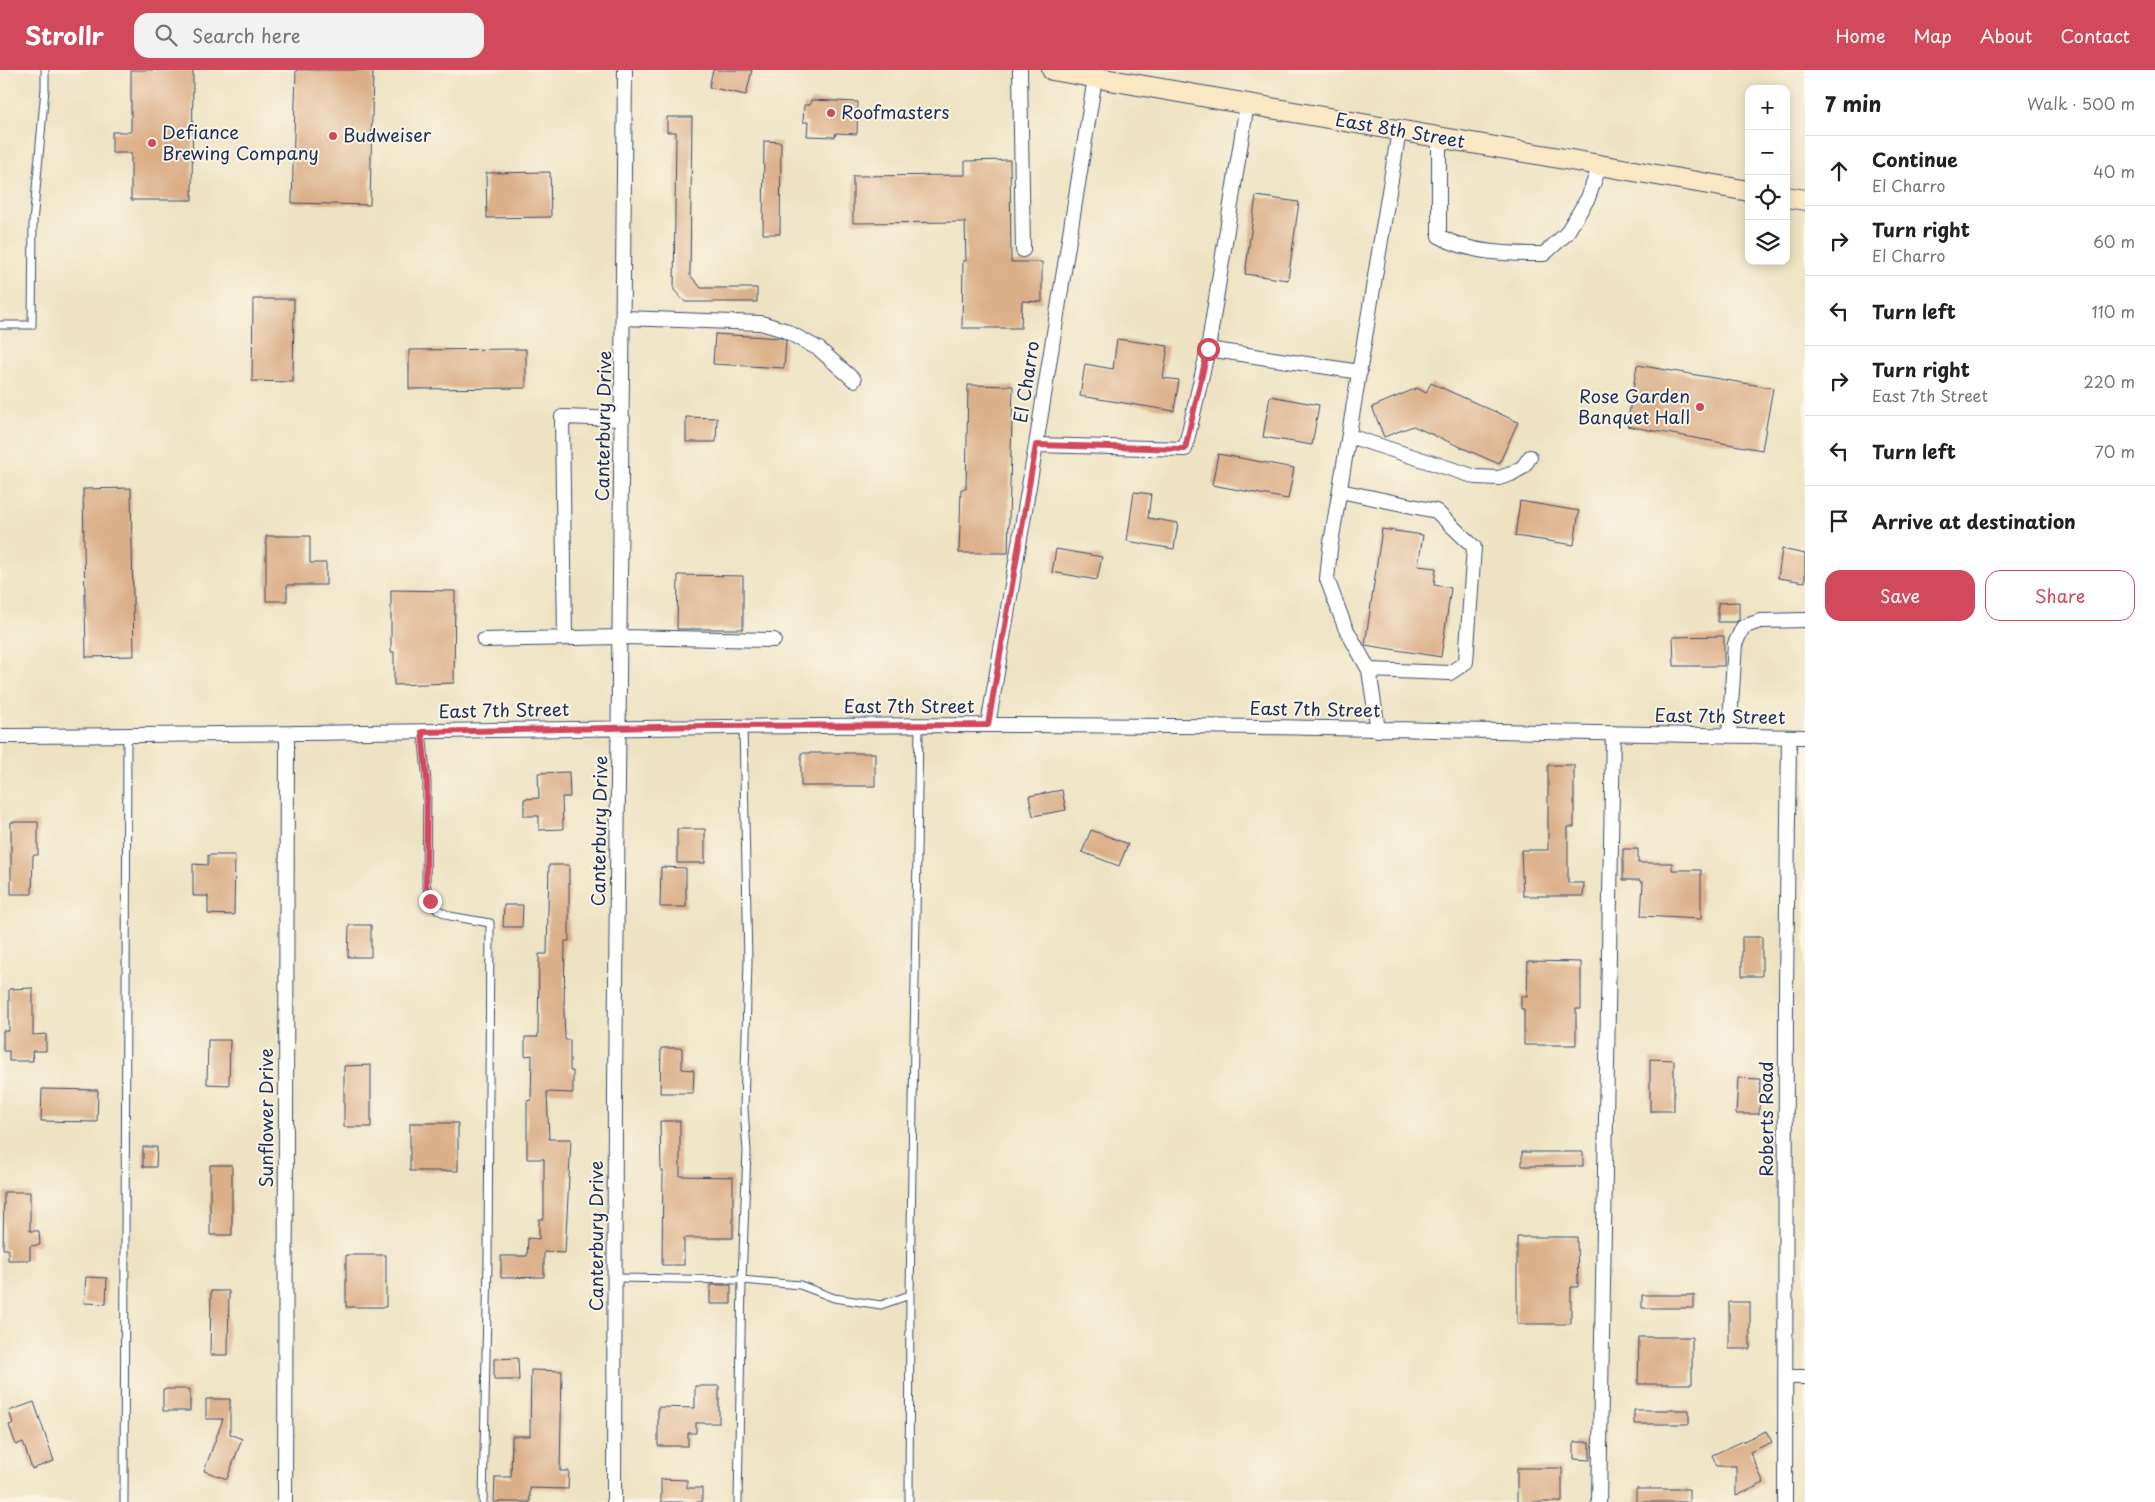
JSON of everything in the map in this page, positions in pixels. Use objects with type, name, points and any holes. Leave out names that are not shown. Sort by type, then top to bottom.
[{"type":"main road","name":"East 8th Street","points":[[1052,70],[1745,190]]},
{"type":"main road","points":[[1790,198],[1805,200]]},
{"type":"street","name":"Canterbury Drive","points":[[614,1502],[615,1086],[621,637],[625,70]]},
{"type":"street","points":[[1020,70],[1024,250]]},
{"type":"street","name":"El Charro","points":[[1095,78],[1036,445],[1185,449],[1208,349]]},
{"type":"street","points":[[1247,104],[1208,349],[1360,372]]},
{"type":"street","points":[[1378,730],[1369,670],[1346,627],[1326,579],[1399,131]]},
{"type":"street","points":[[1439,137],[1439,236],[1450,243],[1501,254],[1544,254],[1566,234],[1588,198],[1600,165]]},
{"type":"street","points":[[624,318],[761,323],[784,330],[819,349],[854,380]]},
{"type":"street","points":[[565,638],[562,417],[623,419]]},
{"type":"street","points":[[1350,436],[1476,477],[1499,478],[1512,474],[1523,467],[1530,457]]},
{"type":"street","points":[[988,725],[1036,445]]},
{"type":"street","points":[[1340,490],[1436,511],[1474,547],[1466,662],[1450,673],[1369,670]]},
{"type":"street","points":[[1729,736],[1735,644],[1743,627],[1760,621],[1805,620]]},
{"type":"street","points":[[484,640],[621,637],[774,640]]},
{"type":"street","name":"East 7th Street","points":[[0,736],[164,736],[620,728],[988,725],[1805,737]]},
{"type":"street","points":[[1599,1502],[1613,733]]},
{"type":"street","name":"Sunflower Drive","points":[[285,1502],[287,734]]},
{"type":"street","name":"Roberts Road","points":[[1785,1502],[1786,991],[1789,737]]},
{"type":"street","points":[[1786,1377],[1805,1377]]},
{"type":"lane","points":[[0,325],[32,324],[33,223],[45,70]]},
{"type":"lane","points":[[909,1502],[910,1295],[920,726]]},
{"type":"lane","points":[[738,1502],[742,1280],[747,1151],[744,1109],[748,961],[743,727]]},
{"type":"lane","points":[[422,732],[427,782],[426,884],[430,901],[438,910],[450,916],[490,923],[488,1260],[483,1502]]},
{"type":"lane","points":[[124,1502],[127,736]]},
{"type":"lane","points":[[616,1278],[742,1280],[800,1286],[834,1298],[881,1305],[910,1295]]},
{"type":"building","name":"Defiance Brewing Company","points":[[131,70],[193,70],[192,200],[131,200],[131,153],[112,153],[112,132],[131,132]]},
{"type":"building","name":"Budweiser","points":[[296,70],[373,70],[370,205],[292,203]]},
{"type":"building","points":[[713,70],[752,70],[746,95],[709,87]]},
{"type":"building","name":"Roofmasters","points":[[811,100],[858,102],[857,134],[836,133],[835,137],[807,136],[808,122],[803,122],[804,105],[810,105]]},
{"type":"building","points":[[667,117],[692,117],[690,275],[701,288],[757,288],[757,302],[685,302],[674,290],[676,132],[667,132]]},
{"type":"building","points":[[764,141],[781,142],[780,234],[763,234]]},
{"type":"building","points":[[1010,160],[1011,262],[1042,262],[1042,302],[1022,301],[1021,328],[962,328],[963,261],[966,261],[965,222],[853,223],[853,176],[965,175],[965,161]]},
{"type":"building","points":[[550,172],[551,217],[487,218],[486,173]]},
{"type":"building","points":[[1256,196],[1299,202],[1288,280],[1245,274]]},
{"type":"building","points":[[253,299],[294,299],[293,382],[252,381]]},
{"type":"building","points":[[715,334],[781,338],[786,341],[784,368],[713,364]]},
{"type":"building","points":[[1117,339],[1168,346],[1163,378],[1179,380],[1174,411],[1080,396],[1085,364],[1113,369]]},
{"type":"building","points":[[526,349],[526,388],[409,389],[409,350]]},
{"type":"building","name":"Rose Garden Banquet Hall","points":[[1637,365],[1773,388],[1762,450],[1627,426]]},
{"type":"building","points":[[1431,383],[1518,422],[1499,464],[1413,426],[1384,437],[1372,407],[1417,388],[1426,393]]},
{"type":"building","points":[[968,385],[1013,386],[1008,553],[959,553],[961,489],[966,489]]},
{"type":"building","points":[[1270,396],[1319,405],[1312,445],[1263,437]]},
{"type":"building","points":[[686,417],[717,418],[716,442],[686,442]]},
{"type":"building","points":[[1218,454],[1294,468],[1288,499],[1212,485]]},
{"type":"building","points":[[131,488],[134,656],[86,657],[83,489]]},
{"type":"building","points":[[1134,492],[1151,494],[1148,518],[1178,523],[1174,549],[1127,541]]},
{"type":"building","points":[[1520,501],[1579,511],[1574,545],[1515,536]]},
{"type":"building","points":[[1382,529],[1423,535],[1418,566],[1436,568],[1434,585],[1451,588],[1441,657],[1365,645]]},
{"type":"building","points":[[266,536],[310,536],[310,563],[326,563],[326,585],[287,585],[287,601],[266,601]]},
{"type":"building","points":[[1056,549],[1102,557],[1097,580],[1052,572]]},
{"type":"building","points":[[1782,549],[1805,554],[1805,582],[1778,578]]},
{"type":"building","points":[[678,575],[743,576],[743,629],[677,629]]},
{"type":"building","points":[[391,590],[455,591],[454,683],[394,685],[394,652],[391,652]]},
{"type":"building","points":[[1739,602],[1739,619],[1736,622],[1718,622],[1718,603]]},
{"type":"building","points":[[1724,636],[1724,666],[1674,666],[1673,637]]},
{"type":"building","points":[[801,753],[875,753],[875,786],[801,786]]},
{"type":"building","points":[[1548,765],[1574,765],[1574,827],[1568,827],[1568,883],[1584,883],[1583,896],[1523,896],[1521,850],[1548,850]]},
{"type":"building","points":[[569,772],[570,797],[562,797],[563,829],[539,830],[539,816],[524,816],[524,799],[539,798],[538,773]]},
{"type":"building","points":[[1062,790],[1066,810],[1033,816],[1029,796]]},
{"type":"building","points":[[11,822],[38,822],[38,855],[33,855],[32,894],[11,894]]},
{"type":"building","points":[[677,829],[705,829],[705,863],[677,863]]},
{"type":"building","points":[[1091,830],[1128,844],[1119,866],[1082,852]]},
{"type":"building","points":[[1623,849],[1638,849],[1638,863],[1672,863],[1672,870],[1701,870],[1701,919],[1641,916],[1643,882],[1640,882],[1640,880],[1623,880]]},
{"type":"building","points":[[208,855],[235,855],[234,915],[208,914],[208,896],[193,896],[193,864],[208,865]]},
{"type":"building","points":[[549,865],[569,865],[569,941],[565,941],[564,1012],[565,1040],[570,1040],[570,1071],[573,1071],[573,1093],[547,1092],[549,1139],[571,1139],[565,1253],[544,1252],[544,1277],[501,1278],[501,1256],[527,1256],[528,1238],[539,1239],[539,1219],[544,1219],[544,1159],[527,1159],[527,1101],[531,1100],[532,1055],[525,1056],[525,1037],[538,1037],[539,954],[547,954]]},
{"type":"building","points":[[661,867],[686,868],[686,907],[660,907]]},
{"type":"building","points":[[504,905],[523,905],[522,927],[503,927]]},
{"type":"building","points":[[349,925],[371,925],[371,957],[348,957]]},
{"type":"building","points":[[1742,937],[1762,937],[1762,976],[1742,976]]},
{"type":"building","points":[[1528,961],[1581,962],[1581,1009],[1576,1009],[1576,1045],[1524,1045],[1524,1009],[1521,1009],[1521,996],[1527,996]]},
{"type":"building","points":[[33,988],[33,1035],[46,1034],[46,1051],[32,1051],[33,1061],[9,1061],[9,1051],[3,1051],[3,1031],[9,1031],[9,989]]},
{"type":"building","points":[[208,1040],[230,1040],[229,1085],[207,1084]]},
{"type":"building","points":[[661,1048],[682,1048],[682,1069],[694,1070],[693,1093],[660,1093]]},
{"type":"building","points":[[1650,1059],[1674,1060],[1674,1111],[1650,1111]]},
{"type":"building","points":[[371,1065],[371,1127],[344,1127],[344,1066]]},
{"type":"building","points":[[1738,1078],[1760,1079],[1759,1114],[1736,1114]]},
{"type":"building","points":[[42,1089],[98,1090],[97,1122],[41,1121]]},
{"type":"building","points":[[660,1121],[680,1121],[680,1176],[733,1177],[733,1238],[684,1238],[684,1265],[662,1265],[663,1171],[661,1171]]},
{"type":"building","points":[[410,1123],[458,1123],[458,1171],[410,1171]]},
{"type":"building","points":[[143,1147],[157,1147],[156,1167],[143,1167]]},
{"type":"building","points":[[1522,1152],[1583,1152],[1583,1166],[1522,1166]]},
{"type":"building","points":[[210,1165],[232,1165],[232,1235],[210,1235]]},
{"type":"building","points":[[4,1192],[30,1192],[30,1231],[39,1231],[40,1245],[30,1246],[30,1260],[8,1260],[8,1249],[3,1249]]},
{"type":"building","points":[[1517,1237],[1577,1237],[1578,1287],[1571,1287],[1571,1324],[1517,1324]]},
{"type":"building","points":[[346,1255],[386,1255],[386,1307],[346,1307]]},
{"type":"building","points":[[86,1277],[107,1278],[106,1304],[84,1303]]},
{"type":"building","points":[[710,1285],[731,1285],[731,1304],[710,1304]]},
{"type":"building","points":[[211,1291],[229,1291],[228,1355],[210,1355]]},
{"type":"building","points":[[1642,1295],[1694,1295],[1694,1308],[1642,1308]]},
{"type":"building","points":[[1729,1302],[1750,1302],[1750,1349],[1729,1349]]},
{"type":"building","points":[[1639,1337],[1692,1337],[1692,1384],[1638,1384]]},
{"type":"building","points":[[518,1358],[519,1380],[494,1380],[494,1359]]},
{"type":"building","points":[[531,1370],[562,1371],[560,1471],[569,1471],[568,1489],[530,1488],[530,1502],[494,1502],[495,1477],[511,1477],[512,1436],[530,1436]]},
{"type":"building","points":[[695,1386],[719,1386],[719,1423],[696,1423],[696,1433],[688,1433],[688,1446],[658,1446],[658,1407],[695,1408]]},
{"type":"building","points":[[163,1389],[190,1389],[190,1411],[163,1411]]},
{"type":"building","points":[[206,1399],[230,1399],[230,1434],[242,1439],[227,1479],[204,1471],[223,1419],[206,1419]]},
{"type":"building","points":[[34,1402],[54,1461],[32,1469],[23,1442],[16,1445],[9,1425],[13,1424],[9,1411]]},
{"type":"building","points":[[1634,1410],[1689,1410],[1689,1424],[1634,1424]]},
{"type":"building","points":[[1766,1431],[1772,1442],[1750,1452],[1764,1483],[1736,1496],[1736,1466],[1717,1466],[1712,1455]]},
{"type":"building","points":[[1574,1442],[1590,1442],[1590,1460],[1574,1459]]},
{"type":"building","points":[[1517,1468],[1562,1468],[1562,1502],[1517,1502]]},
{"type":"building","points":[[661,1479],[687,1480],[687,1488],[702,1488],[702,1502],[661,1502]]},
{"type":"building","points":[[1636,1489],[1689,1489],[1689,1502],[1636,1502]]},
{"type":"place","name":"Roofmasters","points":[[831,113]]},
{"type":"place","name":"Budweiser","points":[[333,136]]},
{"type":"place","name":"Defiance Brewing Company","points":[[152,143]]},
{"type":"place","name":"Rose Garden Banquet Hall","points":[[1700,407]]},
{"type":"route","points":[[430,901],[426,884],[427,782],[422,732],[704,726],[988,725],[1036,445],[1185,449],[1208,349]]}]
